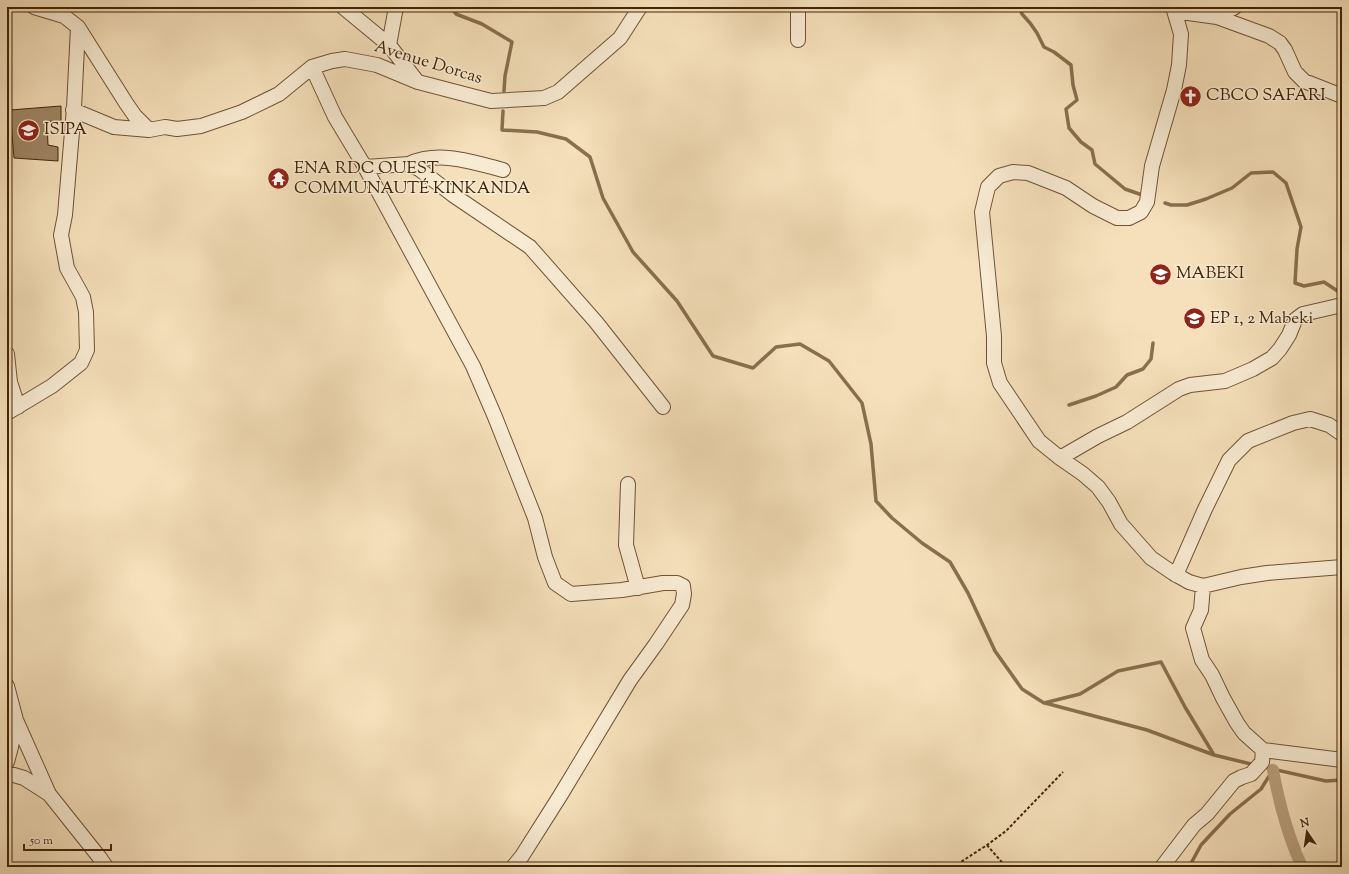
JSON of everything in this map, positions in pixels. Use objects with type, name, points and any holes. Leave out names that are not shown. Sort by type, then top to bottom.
[{"type":"street","points":[[34,7],[64,16],[78,27],[126,103],[135,116],[149,130]]},
{"type":"street","points":[[343,7],[389,45],[418,82]]},
{"type":"street","points":[[389,45],[396,7]]},
{"type":"street","name":"Avenue Dorcas","points":[[312,67],[345,59],[378,65],[418,82],[492,102],[544,98],[558,92],[620,38],[640,7]]},
{"type":"street","points":[[798,7],[798,40]]},
{"type":"street","points":[[1217,17],[1235,7]]},
{"type":"street","points":[[1342,96],[1304,81],[1295,72],[1285,50],[1280,43],[1269,36],[1217,17],[1173,9],[1181,34],[1179,65],[1174,90],[1152,166],[1148,202],[1141,212],[1129,218],[1117,218],[1093,206],[1066,188],[1028,173],[1013,172],[999,176],[988,187],[982,212],[994,336],[994,364],[1000,383],[1039,440],[1098,487],[1122,524],[1151,558],[1176,575],[1189,582],[1203,586],[1241,577],[1267,573],[1342,567]]},
{"type":"street","points":[[7,354],[12,410],[52,386],[81,363],[87,350],[86,317],[83,297],[67,268],[61,235],[65,215],[78,27]]},
{"type":"street","points":[[73,110],[114,127],[149,130],[165,127],[177,129],[201,126],[242,112],[278,94],[312,67],[334,117],[365,167],[473,366],[535,518],[545,557],[555,583],[571,594],[622,590],[663,583],[677,583],[682,586],[684,594],[682,605],[630,680],[560,796],[522,856],[513,867]]},
{"type":"street","points":[[365,167],[409,164],[418,159],[441,158],[467,161],[503,170]]},
{"type":"street","points":[[409,164],[419,169],[530,247],[596,322],[663,407]]},
{"type":"street","points":[[1060,458],[1126,422],[1179,389],[1190,385],[1225,381],[1253,369],[1272,358],[1289,335],[1295,320],[1303,314],[1342,305]]},
{"type":"street","points":[[1176,575],[1205,509],[1229,460],[1248,441],[1294,423],[1310,419],[1329,425],[1342,434]]},
{"type":"street","points":[[628,484],[626,545],[638,588]]},
{"type":"street","points":[[1203,586],[1201,610],[1193,628],[1202,660],[1212,675],[1223,698],[1259,761]]},
{"type":"street","points":[[7,686],[16,720],[49,794],[106,867]]},
{"type":"street","points":[[7,762],[16,720]]},
{"type":"street","points":[[1259,761],[1342,760]]},
{"type":"street","points":[[1162,867],[1194,825],[1207,814],[1234,782],[1251,774],[1259,761]]},
{"type":"street","points":[[7,773],[24,778],[49,794]]},
{"type":"path","points":[[953,867],[987,845],[1006,830],[1063,772]]},
{"type":"path","points":[[987,845],[1006,867]]},
{"type":"building","name":"ISIPA","points":[[61,106],[61,122],[47,121],[48,145],[58,147],[58,161],[14,158],[10,110]]},
{"type":"waterway","points":[[451,7],[456,14],[482,24],[512,42],[505,76],[504,91]]},
{"type":"waterway","points":[[1019,7],[1022,14],[1037,33],[1044,47],[1054,52],[1071,65],[1073,85],[1077,100],[1066,109],[1069,128],[1081,142],[1092,150],[1095,164],[1125,189],[1145,196]]},
{"type":"waterway","points":[[503,111],[502,130],[537,132],[566,139],[590,157],[603,198],[633,252],[677,301],[713,356],[753,368],[776,347],[800,344],[829,361],[862,403],[871,444],[876,501],[892,518],[922,543],[950,562],[968,593],[995,651],[1022,689],[1044,703],[1080,694],[1118,671],[1161,662],[1185,707],[1214,755],[1255,765]]},
{"type":"waterway","points":[[1165,203],[1171,205],[1187,205],[1232,188],[1251,173],[1273,172],[1286,183],[1301,227],[1297,249],[1295,283],[1304,286],[1324,282],[1342,294]]},
{"type":"waterway","points":[[1069,405],[1096,396],[1116,387],[1127,375],[1143,369],[1151,359],[1153,343]]},
{"type":"waterway","points":[[1045,703],[1147,730],[1214,755]]},
{"type":"waterway","points":[[1263,767],[1326,781],[1342,780]]},
{"type":"waterway","points":[[1189,867],[1201,845],[1230,814],[1261,789],[1273,770]]},
{"type":"waterway","points":[[1273,770],[1284,819],[1302,867]]},
{"type":"place","name":"CBCO SAFARI","points":[[1191,96]]},
{"type":"place","name":"ISIPA","points":[[29,130]]},
{"type":"place","name":"ENA RDC OUEST COMMUNAUTÉ KINKANDA","points":[[278,179]]},
{"type":"place","name":"MABEKI","points":[[1160,274]]},
{"type":"place","name":"EP 1, 2 Mabeki","points":[[1194,319]]}]
